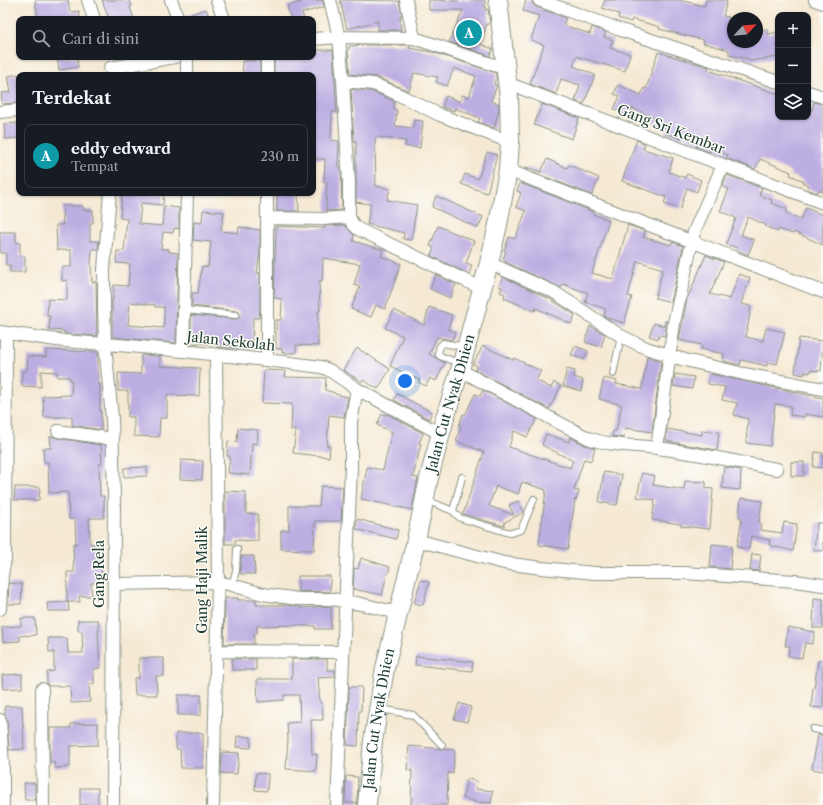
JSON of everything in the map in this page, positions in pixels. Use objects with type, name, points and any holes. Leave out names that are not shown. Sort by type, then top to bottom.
[{"type":"main road","name":"Jalan Cut Nyak Dhien","points":[[367,805],[377,708],[385,668],[441,434],[483,288],[498,224],[508,170],[510,142],[507,76],[498,0]]},
{"type":"street","points":[[88,0],[93,16]]},
{"type":"street","points":[[170,0],[177,16]]},
{"type":"street","points":[[217,0],[223,16]]},
{"type":"street","points":[[330,0],[339,37],[349,183],[349,217],[352,223],[358,229],[483,288]]},
{"type":"street","points":[[406,0],[414,38]]},
{"type":"street","points":[[539,0],[621,30],[775,81]]},
{"type":"street","points":[[816,0],[823,3]]},
{"type":"street","name":"Gang Sri Kembar","points":[[316,39],[339,37],[414,38],[723,165],[823,203]]},
{"type":"street","points":[[109,67],[155,60]]},
{"type":"street","points":[[187,60],[188,72]]},
{"type":"street","points":[[267,60],[267,72]]},
{"type":"street","points":[[343,81],[373,84],[391,91],[440,115],[510,142]]},
{"type":"street","points":[[817,95],[823,84]]},
{"type":"street","points":[[0,112],[16,110]]},
{"type":"street","points":[[657,448],[674,323],[692,241],[695,230],[723,165]]},
{"type":"street","points":[[508,170],[823,292]]},
{"type":"street","name":"Gang Rela","points":[[110,196],[104,269],[105,344],[112,418],[114,497],[113,805]]},
{"type":"street","points":[[183,351],[187,196]]},
{"type":"street","points":[[267,196],[267,360]]},
{"type":"street","points":[[267,218],[323,219],[349,217]]},
{"type":"street","points":[[489,263],[554,292],[621,336],[646,348],[744,374],[823,389]]},
{"type":"street","points":[[0,608],[2,575],[5,559],[3,333]]},
{"type":"street","name":"Jalan Sekolah","points":[[3,333],[64,341],[183,351],[321,367],[341,377],[357,389],[441,434]]},
{"type":"street","name":"Gang Haji Malik","points":[[213,805],[218,582],[216,355]]},
{"type":"street","points":[[461,368],[588,438],[607,444],[657,448],[777,469]]},
{"type":"street","points":[[337,805],[351,466],[351,426],[357,389]]},
{"type":"street","points":[[58,432],[113,439]]},
{"type":"street","points":[[416,540],[504,563],[542,568],[595,573],[685,573],[796,580],[823,585]]},
{"type":"street","points":[[114,584],[218,582],[263,594],[298,599],[332,599],[398,613]]},
{"type":"street","points":[[216,651],[343,652]]},
{"type":"street","points":[[42,689],[43,805]]},
{"type":"street","points":[[0,720],[3,766],[3,805]]},
{"type":"lane","points":[[184,310],[236,315]]},
{"type":"lane","points":[[613,374],[621,336]]},
{"type":"lane","points":[[461,368],[440,356],[438,353],[440,346],[443,343],[466,347]]},
{"type":"lane","points":[[453,511],[462,477]]},
{"type":"lane","points":[[425,500],[453,511],[460,518],[503,531],[516,532],[521,530],[534,499]]},
{"type":"lane","points":[[232,585],[236,571],[238,549]]},
{"type":"lane","points":[[377,708],[413,715],[442,745]]},
{"type":"lane","points":[[813,729],[823,731]]},
{"type":"building","points":[[35,0],[68,0],[70,12],[79,11],[80,16],[38,16]]},
{"type":"building","points":[[102,0],[129,0],[132,6],[130,7],[133,16],[108,16]]},
{"type":"building","points":[[302,0],[323,0],[324,7],[302,13],[303,16],[290,16],[287,6],[302,2]]},
{"type":"building","points":[[340,0],[399,1],[402,15],[400,16],[401,30],[378,30],[378,21],[347,29]]},
{"type":"building","points":[[429,0],[485,0],[485,10],[488,9],[490,24],[487,24],[480,44],[493,49],[490,56],[449,42],[463,10],[429,10]]},
{"type":"building","points":[[526,0],[532,0],[536,7],[566,18],[563,25],[590,34],[592,27],[606,32],[604,37],[613,40],[610,48],[630,54],[625,71],[576,56],[573,66],[595,75],[584,104],[575,101],[580,85],[561,79],[556,94],[530,84],[544,45],[531,40],[539,16],[523,11]]},
{"type":"building","points":[[605,0],[679,0],[705,6],[706,0],[727,0],[723,16],[727,17],[727,48],[763,48],[763,30],[767,29],[768,34],[775,33],[775,57],[750,61],[749,59],[729,55],[729,50],[703,43],[704,40],[659,29],[660,27],[632,19],[631,22],[618,18],[619,14],[602,8]]},
{"type":"building","points":[[206,9],[209,16],[185,16]]},
{"type":"building","points":[[410,45],[409,48],[432,52],[496,73],[494,84],[497,85],[491,101],[499,104],[499,110],[494,128],[478,122],[480,118],[455,108],[454,111],[442,107],[446,96],[460,102],[462,95],[469,97],[476,76],[454,68],[447,86],[436,82],[438,77],[414,73],[409,91],[376,77],[350,74],[349,46]]},
{"type":"building","points":[[316,50],[333,50],[337,112],[332,112],[331,140],[339,141],[338,167],[341,167],[342,210],[326,211],[327,182],[324,182],[325,159],[316,159],[316,72],[274,72],[274,60],[316,60]]},
{"type":"building","points":[[658,52],[709,67],[708,70],[775,93],[775,120],[811,120],[811,110],[814,102],[823,104],[823,192],[819,190],[817,193],[807,189],[809,185],[803,183],[804,181],[790,175],[791,172],[760,159],[755,169],[726,158],[728,155],[711,148],[710,152],[696,147],[698,142],[682,136],[681,139],[666,133],[668,128],[653,123],[655,118],[632,108],[628,116],[614,109],[620,96],[614,94],[618,85],[641,95],[644,88],[646,89]]},
{"type":"building","points":[[57,60],[77,60],[78,67],[59,70]]},
{"type":"building","points":[[260,60],[260,72],[243,72],[242,61]]},
{"type":"building","points":[[16,75],[16,103],[2,104],[1,93],[11,92],[8,76]]},
{"type":"building","points":[[351,89],[371,91],[394,101],[394,110],[397,110],[395,126],[413,128],[414,120],[423,121],[420,148],[405,146],[406,141],[376,137],[375,140],[376,186],[390,189],[387,200],[417,205],[411,240],[403,239],[404,233],[367,224],[371,204],[356,202],[356,141],[354,141]]},
{"type":"building","points":[[542,104],[579,118],[572,139],[534,125]]},
{"type":"building","points":[[16,123],[16,138],[5,139],[4,124]]},
{"type":"building","points":[[637,140],[645,144],[643,149],[673,158],[669,172],[685,178],[687,174],[701,180],[697,192],[687,188],[680,209],[664,204],[666,197],[622,181]]},
{"type":"building","points":[[487,152],[497,155],[487,193],[461,184],[465,174],[478,179]]},
{"type":"building","points":[[547,159],[567,168],[569,165],[599,178],[592,195],[525,169],[526,167],[541,172]]},
{"type":"building","points":[[727,175],[762,188],[759,195],[772,200],[771,203],[787,209],[786,213],[801,219],[806,208],[823,215],[823,245],[794,232],[793,234],[779,229],[778,232],[748,217],[741,235],[754,240],[748,255],[736,250],[737,248],[726,244],[736,218],[720,211],[729,189],[722,186]]},
{"type":"building","points":[[520,183],[594,212],[593,214],[609,220],[592,273],[613,279],[628,225],[645,231],[643,237],[671,245],[672,242],[683,246],[671,302],[655,298],[663,269],[637,261],[628,296],[632,297],[624,323],[604,316],[606,309],[585,302],[588,293],[563,284],[561,288],[505,262],[506,260],[503,259],[506,252],[504,251],[509,237],[515,239],[526,211],[516,207],[521,193],[517,191]]},
{"type":"building","points":[[122,196],[164,196],[163,205],[141,203],[139,224],[162,226],[164,206],[179,208],[179,229],[174,228],[173,233],[163,232],[161,249],[169,249],[169,252],[178,253],[176,343],[112,337],[112,300],[114,285],[128,286],[130,264],[116,263],[117,251],[124,251],[127,219],[120,218]],"holes":[[[130,302],[155,305],[155,307],[164,307],[164,328],[128,325]]]},
{"type":"building","points":[[277,196],[298,196],[299,211],[277,211]]},
{"type":"building","points":[[436,196],[483,217],[478,228],[432,207]]},
{"type":"building","points":[[62,206],[83,206],[83,210],[93,210],[93,223],[90,223],[90,241],[99,241],[98,249],[92,249],[91,265],[92,282],[96,282],[97,336],[65,334],[64,331],[49,330],[50,316],[47,316],[48,299],[67,300],[67,280],[62,281],[62,267],[71,267],[71,250],[57,250],[56,225],[63,225]]},
{"type":"building","points":[[203,210],[224,212],[221,231],[238,233],[239,227],[260,230],[260,252],[257,273],[260,273],[260,307],[259,318],[253,318],[252,349],[217,347],[217,344],[191,343],[191,315],[236,319],[239,318],[240,315],[239,312],[236,311],[192,306],[192,293],[198,293],[202,266],[208,267],[211,242],[193,240],[194,222],[202,223]]},
{"type":"building","points":[[345,225],[354,235],[353,241],[383,250],[381,256],[401,264],[385,309],[376,305],[371,317],[351,309],[360,287],[354,285],[360,264],[323,258],[322,281],[319,281],[320,311],[318,311],[318,346],[296,345],[296,353],[282,353],[282,349],[276,349],[276,320],[281,320],[282,299],[274,298],[276,226],[325,228],[325,226]]},
{"type":"building","points":[[438,226],[474,241],[466,263],[472,265],[469,274],[431,256],[434,248],[430,246]]},
{"type":"building","points":[[0,232],[16,232],[16,242],[20,243],[20,256],[25,256],[25,272],[10,272],[10,265],[6,265],[6,253],[0,253]]},
{"type":"building","points":[[706,255],[724,262],[710,294],[730,299],[739,274],[750,278],[741,304],[751,306],[746,337],[763,341],[766,328],[785,332],[777,364],[768,362],[767,366],[741,360],[740,365],[723,361],[724,354],[701,349],[702,345],[679,340],[687,299]]},
{"type":"building","points":[[436,275],[456,284],[450,298],[430,289]]},
{"type":"building","points":[[503,277],[550,299],[575,315],[571,324],[536,308],[535,311],[504,298],[505,294],[500,292],[502,287],[499,286]]},
{"type":"building","points":[[429,307],[452,315],[448,329],[455,332],[452,340],[437,337],[429,354],[445,363],[436,381],[430,378],[426,386],[418,382],[420,380],[390,366],[403,336],[385,328],[394,310],[424,325]]},
{"type":"building","points":[[665,321],[667,321],[665,336],[659,335],[658,339],[649,336],[654,323],[664,326]]},
{"type":"building","points":[[590,326],[605,334],[601,347],[585,342]]},
{"type":"building","points":[[799,338],[823,341],[821,371],[810,370],[810,373],[804,372],[804,375],[795,373]]},
{"type":"building","points":[[483,346],[513,360],[514,358],[541,371],[536,380],[551,388],[554,382],[561,386],[549,409],[475,370],[477,366],[473,364]]},
{"type":"building","points":[[575,346],[588,351],[584,360],[571,355]]},
{"type":"building","points":[[357,348],[390,369],[378,389],[363,380],[362,382],[343,370]]},
{"type":"building","points":[[46,350],[98,352],[98,384],[100,384],[101,430],[72,425],[72,417],[44,417],[43,396],[71,395],[72,380],[70,380],[70,377],[57,377],[57,372],[41,371],[41,387],[22,386],[22,371],[27,371],[28,356],[46,357]]},
{"type":"building","points":[[141,355],[160,356],[160,366],[200,368],[199,396],[167,395],[167,418],[160,418],[159,437],[134,436],[134,417],[128,417],[128,391],[118,391],[118,373],[141,374]]},
{"type":"building","points":[[647,356],[661,361],[652,432],[625,428],[624,438],[612,436],[613,431],[616,431],[622,405],[599,399],[604,378],[617,381],[616,384],[642,389]]},
{"type":"building","points":[[567,369],[575,371],[574,377],[583,380],[581,391],[563,386]]},
{"type":"building","points":[[264,370],[286,371],[285,377],[326,378],[325,390],[348,397],[344,417],[329,415],[327,446],[330,446],[329,457],[293,453],[296,430],[291,430],[292,404],[262,403]]},
{"type":"building","points":[[675,374],[694,377],[692,389],[673,386]]},
{"type":"building","points":[[710,374],[823,398],[823,417],[805,414],[805,417],[790,415],[791,406],[775,404],[770,446],[746,443],[748,419],[734,415],[737,403],[722,400],[725,387],[708,384]]},
{"type":"building","points":[[483,390],[537,419],[527,437],[514,431],[509,447],[570,468],[573,461],[542,445],[546,434],[569,442],[570,437],[585,445],[595,448],[591,461],[584,459],[574,490],[579,491],[576,500],[575,499],[568,549],[539,545],[546,490],[522,482],[518,494],[496,486],[489,506],[514,515],[509,505],[518,501],[524,512],[505,522],[504,526],[463,514],[484,452],[456,441],[461,427],[459,426],[463,414],[465,415],[475,394],[480,396]]},
{"type":"building","points":[[397,394],[432,412],[429,419],[394,400]]},
{"type":"building","points":[[382,414],[387,414],[423,433],[419,444],[421,444],[413,477],[418,478],[412,510],[361,499],[367,467],[383,470],[392,432],[377,425]]},
{"type":"building","points":[[238,428],[258,430],[257,444],[252,443],[250,475],[228,473],[230,456],[227,456],[228,441],[237,442]]},
{"type":"building","points":[[667,429],[702,435],[702,430],[719,432],[717,450],[666,441]]},
{"type":"building","points":[[50,436],[101,445],[102,464],[99,464],[100,496],[104,496],[104,518],[89,518],[90,544],[101,543],[102,583],[91,583],[92,596],[79,596],[80,602],[67,602],[67,572],[74,572],[73,544],[76,544],[75,519],[69,519],[68,492],[49,493],[48,462],[44,462],[43,448],[51,448]]},
{"type":"building","points":[[815,452],[823,453],[823,468],[813,467]]},
{"type":"building","points":[[181,460],[203,461],[202,480],[180,479]]},
{"type":"building","points":[[791,462],[804,462],[804,476],[791,476]]},
{"type":"building","points":[[147,467],[147,476],[124,477],[124,468]]},
{"type":"building","points":[[724,467],[741,470],[740,490],[722,488]]},
{"type":"building","points":[[604,472],[622,475],[617,505],[599,502]]},
{"type":"building","points":[[642,473],[655,476],[653,485],[684,490],[685,481],[706,482],[706,488],[713,489],[710,529],[681,526],[681,524],[652,520],[655,500],[637,497]]},
{"type":"building","points":[[321,486],[343,487],[341,521],[315,521],[314,550],[281,549],[281,530],[289,530],[289,506],[319,506]]},
{"type":"building","points":[[15,487],[40,487],[39,500],[14,500]]},
{"type":"building","points":[[225,491],[246,492],[246,514],[258,514],[258,541],[235,540],[235,544],[225,544]]},
{"type":"building","points":[[741,498],[762,501],[759,523],[761,524],[760,530],[782,533],[784,522],[797,524],[793,551],[769,545],[770,540],[751,536],[749,549],[737,547],[742,518],[739,518]]},
{"type":"building","points":[[357,519],[398,530],[396,539],[356,529]]},
{"type":"building","points":[[817,523],[823,523],[823,551],[814,550]]},
{"type":"building","points":[[712,544],[732,546],[730,569],[710,567]]},
{"type":"building","points":[[752,554],[761,555],[759,571],[750,570]]},
{"type":"building","points":[[241,556],[254,556],[255,574],[240,574]]},
{"type":"building","points":[[361,558],[390,567],[382,595],[353,589],[354,568],[358,569]]},
{"type":"building","points":[[298,576],[330,576],[330,592],[298,591]]},
{"type":"building","points":[[421,580],[429,582],[423,605],[414,603]]},
{"type":"building","points":[[9,583],[22,584],[21,604],[8,604]]},
{"type":"building","points":[[225,598],[256,600],[256,605],[299,606],[299,608],[331,606],[331,629],[315,629],[315,626],[301,625],[257,626],[257,633],[254,633],[254,644],[224,644]]},
{"type":"building","points":[[814,598],[823,599],[823,628],[813,628]]},
{"type":"building","points":[[68,602],[69,611],[48,611],[47,603]]},
{"type":"building","points":[[21,618],[35,618],[36,635],[20,636],[20,641],[3,642],[2,627],[21,626]]},
{"type":"building","points":[[78,620],[98,620],[100,668],[94,669],[94,684],[89,684],[90,702],[71,703],[70,686],[49,686],[47,684],[47,672],[54,671],[54,652],[49,652],[48,638],[67,638],[68,653],[83,653],[82,631],[78,631]]},
{"type":"building","points":[[788,627],[815,632],[812,644],[805,643],[802,658],[788,656],[790,646],[785,646]]},
{"type":"building","points":[[416,656],[473,662],[472,671],[415,665]]},
{"type":"building","points":[[139,658],[164,658],[164,676],[156,676],[157,695],[135,695],[134,678],[139,678]]},
{"type":"building","points":[[232,659],[256,659],[256,670],[232,670]]},
{"type":"building","points":[[292,659],[327,659],[327,670],[335,670],[335,677],[318,678],[323,720],[311,720],[312,754],[317,754],[316,771],[286,769],[288,739],[287,723],[300,722],[299,695],[284,695],[284,700],[258,702],[257,679],[292,679]]},
{"type":"building","points":[[818,661],[823,661],[823,708],[811,707]]},
{"type":"building","points":[[22,674],[22,688],[3,689],[2,675]]},
{"type":"building","points":[[349,687],[362,687],[361,711],[359,711],[358,746],[347,745]]},
{"type":"building","points":[[178,695],[201,695],[201,715],[178,715]]},
{"type":"building","points":[[459,703],[471,707],[467,722],[454,719]]},
{"type":"building","points":[[5,706],[22,706],[24,749],[9,750]]},
{"type":"building","points":[[98,723],[98,745],[70,746],[70,767],[55,768],[54,762],[50,762],[50,728],[71,728],[71,724]]},
{"type":"building","points":[[176,733],[203,733],[203,768],[181,768],[180,749],[176,749]]},
{"type":"building","points":[[818,735],[823,735],[823,771],[812,769]]},
{"type":"building","points":[[237,736],[251,737],[251,748],[236,747]]},
{"type":"building","points":[[409,746],[455,750],[453,773],[448,773],[447,805],[411,805],[412,770],[407,770]]},
{"type":"building","points":[[222,752],[239,753],[237,774],[221,773]]},
{"type":"building","points":[[256,773],[268,774],[267,791],[255,790]]},
{"type":"building","points":[[346,776],[358,777],[357,803],[345,803]]},
{"type":"building","points":[[467,779],[477,781],[476,789],[493,791],[491,803],[476,802],[463,798]]},
{"type":"building","points":[[24,783],[35,783],[35,800],[25,800]]},
{"type":"building","points":[[80,788],[98,788],[98,805],[80,805]]},
{"type":"place","name":"eddy edward","points":[[469,33]]}]
